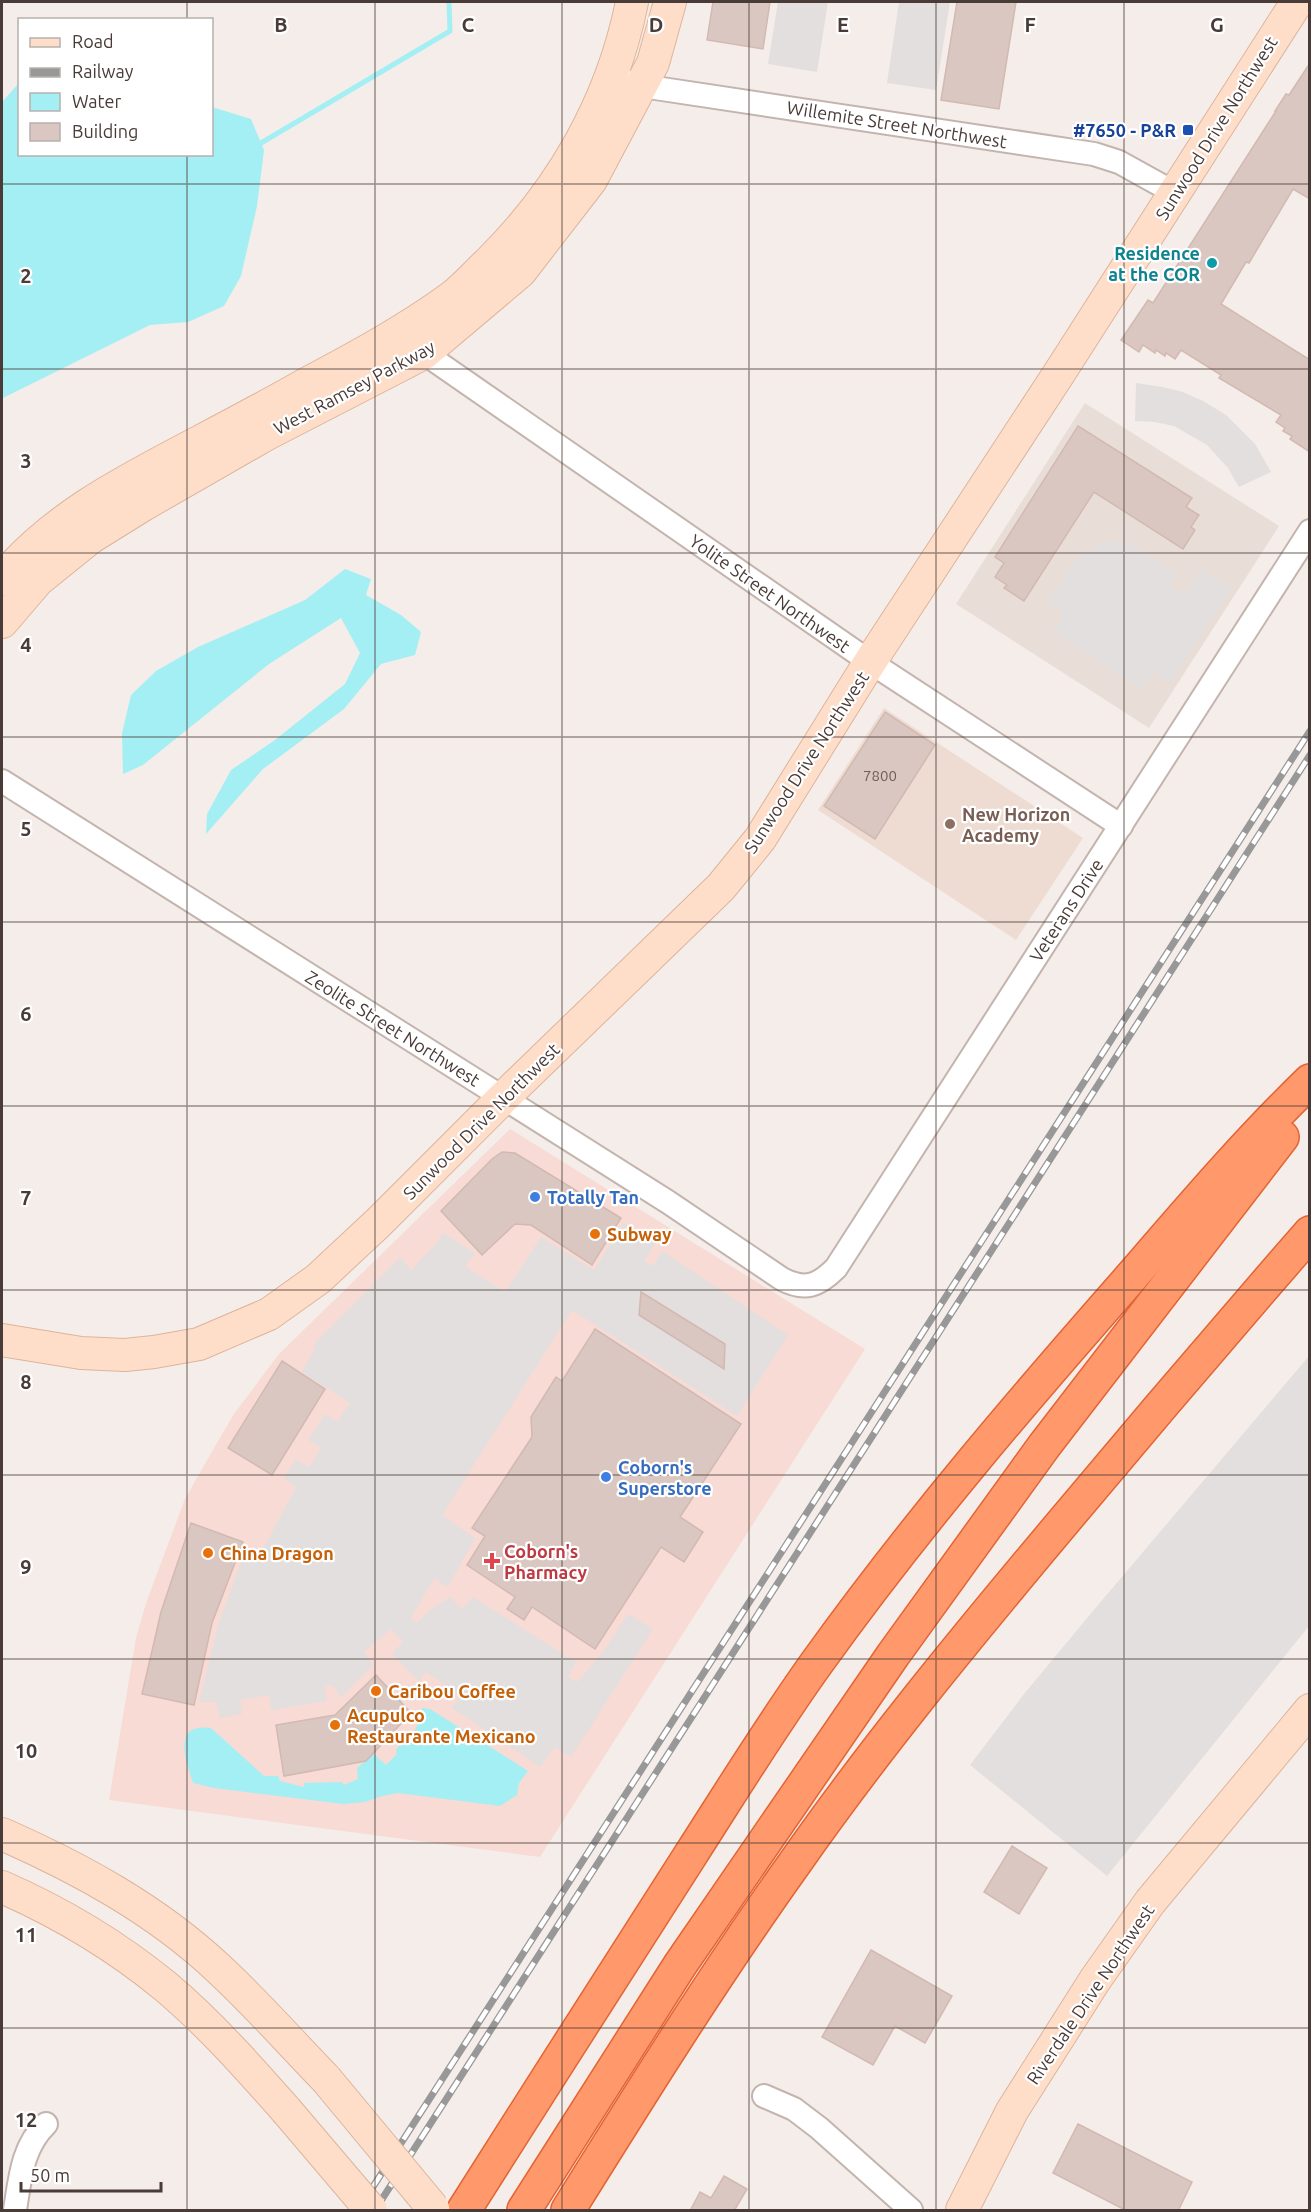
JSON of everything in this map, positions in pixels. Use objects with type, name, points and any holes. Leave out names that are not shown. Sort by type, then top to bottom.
[{"type":"highway","points":[[444,2210],[815,1665],[873,1586],[978,1454],[1070,1347],[1233,1161],[1280,1109],[1310,1081]]},
{"type":"highway","points":[[524,2211],[680,1965],[887,1664],[1044,1446],[1310,1101]]},
{"type":"highway","points":[[568,2211],[702,1996],[795,1862],[951,1657],[1170,1395],[1310,1233]]},
{"type":"highway","points":[[587,2211],[636,2131],[782,1909],[1038,1552]]},
{"type":"street","name":"West Ramsey Parkway","points":[[2,579],[21,556],[58,525],[121,483],[370,350],[453,296],[517,234],[553,188],[585,137],[611,77],[632,2]]},
{"type":"street","name":"West Ramsey Parkway","points":[[2,622],[38,580],[98,533],[265,435],[424,353],[520,272],[591,180],[642,86],[652,63],[670,2]]},
{"type":"street","name":"Sunwood Drive Northwest","points":[[2,1340],[81,1353],[154,1352],[200,1344],[235,1331],[269,1314],[318,1279],[378,1223],[502,1098],[722,887],[760,838],[870,662],[1175,194],[1297,2]]},
{"type":"street","name":"Willemite Street Northwest","points":[[611,77],[642,86],[1094,154],[1119,162],[1175,194]]},
{"type":"street","points":[[411,324],[424,353]]},
{"type":"street","name":"Yolite Street Northwest","points":[[424,353],[870,662],[1121,826]]},
{"type":"street","name":"Veterans Drive","points":[[816,1284],[836,1268],[1310,531]]},
{"type":"street","name":"Zeolite Street Northwest","points":[[2,781],[668,1202],[782,1279],[801,1286],[816,1284]]},
{"type":"street","name":"Riverdale Drive Northwest","points":[[962,2211],[1012,2111],[1102,1970],[1150,1902],[1310,1710]]},
{"type":"street","points":[[2,1834],[117,1892],[169,1928],[218,1967],[326,2079],[444,2210]]},
{"type":"street","points":[[2,1887],[114,1949],[165,1987],[235,2055],[371,2211]]},
{"type":"street","points":[[764,2096],[794,2109],[819,2128],[911,2211]]},
{"type":"street","points":[[15,2211],[21,2171],[27,2151],[34,2136],[46,2124]]},
{"type":"shaded area","points":[[778,2],[828,2],[817,72],[768,64]]},
{"type":"shaded area","points":[[899,2],[950,2],[936,90],[887,83]]},
{"type":"shaded area","points":[[1136,383],[1183,392],[1226,415],[1255,444],[1271,472],[1239,487],[1228,468],[1207,445],[1174,426],[1135,421]]},
{"type":"shaded area","points":[[1085,403],[1279,526],[1149,728],[956,604]]},
{"type":"shaded area","points":[[1123,542],[1133,546],[1178,574],[1171,586],[1173,590],[1180,591],[1190,587],[1200,569],[1231,588],[1170,683],[1153,672],[1142,690],[1053,632],[1064,614],[1047,604],[1081,553],[1101,543]]},
{"type":"shaded area","name":"New Horizon Academy","points":[[884,708],[1083,838],[1016,940],[818,810]]},
{"type":"shaded area","points":[[510,1129],[865,1349],[540,1857],[109,1800],[136,1638],[146,1603],[185,1499],[234,1414],[279,1354]]},
{"type":"shaded area","points":[[624,1223],[658,1239],[644,1261],[653,1266],[662,1251],[788,1335],[737,1416],[572,1310],[442,1515],[475,1538],[448,1587],[434,1579],[411,1617],[416,1623],[450,1597],[462,1609],[473,1597],[576,1662],[568,1677],[577,1682],[603,1652],[628,1614],[653,1629],[571,1757],[555,1747],[540,1767],[452,1708],[460,1695],[426,1672],[419,1681],[392,1654],[403,1642],[391,1629],[364,1652],[373,1665],[341,1697],[332,1685],[324,1687],[327,1701],[271,1710],[269,1695],[240,1700],[242,1714],[220,1718],[216,1702],[199,1702],[219,1622],[245,1552],[259,1557],[296,1487],[284,1478],[296,1460],[309,1467],[321,1448],[308,1440],[325,1414],[337,1422],[350,1403],[302,1372],[314,1351],[315,1343],[400,1257],[411,1270],[436,1244],[443,1233],[475,1253],[465,1266],[505,1292],[541,1237],[594,1270]]},
{"type":"shaded area","points":[[1309,1356],[1309,1626],[1107,1876],[970,1765],[1024,1694]]},
{"type":"water","points":[[18,84],[18,156],[213,156],[213,107],[251,119],[264,150],[257,206],[241,276],[224,306],[188,322],[150,325],[3,398],[2,102]]},
{"type":"water","points":[[345,569],[371,579],[366,595],[401,615],[421,632],[415,655],[381,664],[344,709],[263,769],[206,834],[207,814],[231,770],[275,740],[345,684],[360,653],[341,618],[269,664],[143,765],[123,774],[122,733],[131,695],[156,671],[198,647],[305,600]]},
{"type":"water","points":[[421,1708],[430,1709],[528,1771],[519,1783],[517,1795],[500,1806],[398,1793],[365,1802],[343,1804],[214,1788],[193,1783],[187,1765],[184,1745],[186,1737],[190,1731],[198,1728],[211,1728],[264,1776],[278,1776],[280,1781],[304,1787],[304,1783],[342,1782],[344,1785],[358,1779],[357,1768],[374,1754],[386,1765],[397,1754],[396,1750],[409,1733],[413,1733],[424,1714]]},
{"type":"building","points":[[713,2],[770,2],[763,49],[707,40]]},
{"type":"building","points":[[957,2],[1016,2],[999,109],[941,100]]},
{"type":"building","name":"Residence at the COR","points":[[1310,63],[1310,199],[1293,189],[1249,263],[1246,262],[1221,304],[1310,360],[1310,452],[1290,439],[1292,436],[1283,431],[1285,428],[1276,422],[1281,415],[1219,378],[1221,375],[1181,350],[1175,359],[1156,350],[1155,353],[1143,345],[1139,352],[1121,340],[1148,300],[1153,303],[1286,94],[1289,95]]},
{"type":"building","points":[[1078,426],[1192,498],[1186,507],[1199,515],[1191,527],[1195,530],[1183,549],[1094,492],[1024,601],[1004,588],[1007,585],[995,577],[1004,563],[995,557]]},
{"type":"building","points":[[885,712],[935,745],[875,839],[824,806]]},
{"type":"building","points":[[502,1152],[515,1153],[621,1218],[592,1265],[531,1225],[515,1224],[482,1255],[441,1211],[492,1159]]},
{"type":"building","points":[[641,1292],[725,1344],[724,1369],[639,1315]]},
{"type":"building","name":"Coborn's Superstore","points":[[595,1329],[741,1424],[680,1517],[703,1532],[684,1562],[661,1547],[595,1649],[532,1607],[524,1620],[507,1609],[515,1597],[467,1565],[485,1536],[472,1528],[532,1437],[531,1417],[556,1377],[562,1381]]},
{"type":"building","points":[[282,1361],[325,1389],[272,1475],[228,1448]]},
{"type":"building","points":[[191,1523],[243,1542],[212,1623],[194,1705],[142,1694],[161,1612]]},
{"type":"building","points":[[376,1675],[411,1713],[366,1761],[284,1776],[276,1725],[335,1715]]},
{"type":"building","points":[[1012,1846],[1047,1868],[1019,1914],[984,1892]]},
{"type":"building","points":[[871,1950],[952,1996],[925,2043],[895,2026],[873,2065],[822,2037]]},
{"type":"building","points":[[1078,2124],[1192,2182],[1178,2211],[1127,2211],[1053,2173]]},
{"type":"building","points":[[724,2176],[747,2189],[734,2211],[690,2211],[700,2192],[711,2198]]},
{"type":"waterway","points":[[261,143],[450,31],[449,2]]},
{"type":"railway","points":[[358,2210],[1310,731]]},
{"type":"railway","points":[[375,2210],[1310,755]]},
{"type":"place","name":"#7650 - P&R","points":[[1188,130]]},
{"type":"place","name":"Residence at the COR","points":[[1212,263]]},
{"type":"place","name":"New Horizon Academy","points":[[950,824]]},
{"type":"place","name":"Totally Tan","points":[[535,1197]]},
{"type":"place","name":"Subway","points":[[595,1234]]},
{"type":"place","name":"Coborn's Superstore","points":[[606,1477]]},
{"type":"place","name":"China Dragon","points":[[208,1553]]},
{"type":"place","name":"Coborn's Pharmacy","points":[[492,1561]]},
{"type":"place","name":"Caribou Coffee","points":[[376,1691]]},
{"type":"place","name":"Acupulco Restaurante Mexicano","points":[[335,1725]]}]
